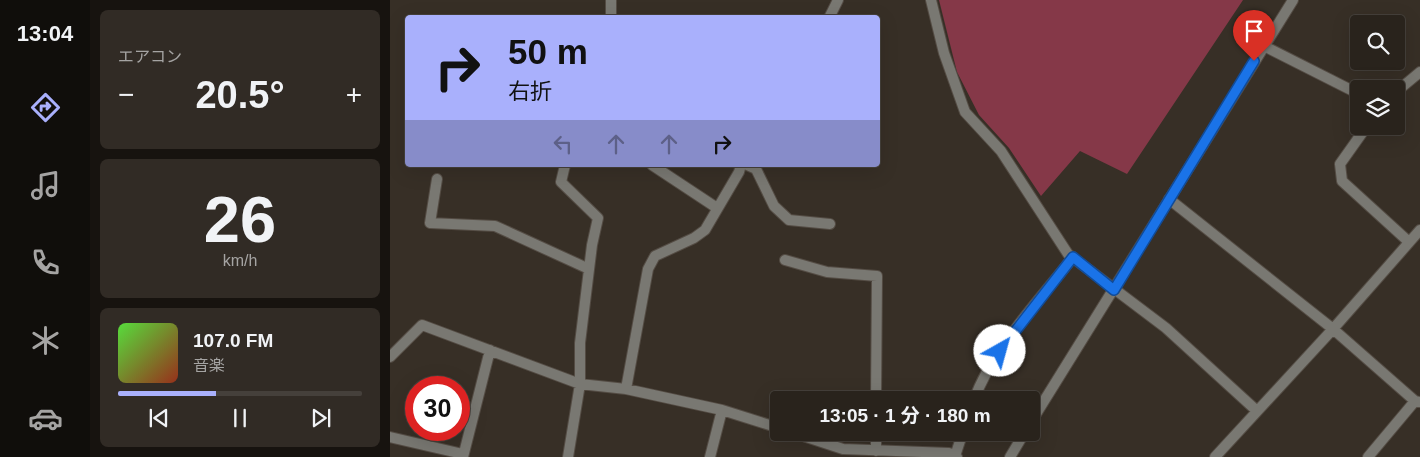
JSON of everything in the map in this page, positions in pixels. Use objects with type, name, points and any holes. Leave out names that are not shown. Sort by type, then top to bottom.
[{"type":"street","points":[[611,0],[611,15]]},
{"type":"street","points":[[830,15],[838,0]]},
{"type":"street","points":[[931,0],[944,53],[965,112],[1001,151],[1068,254],[1166,328],[1257,411]]},
{"type":"street","points":[[1040,408],[1293,0]]},
{"type":"street","points":[[1264,46],[1350,89]]},
{"type":"street","points":[[1405,84],[1420,72]]},
{"type":"street","points":[[1361,135],[1340,164],[1342,181],[1409,242]]},
{"type":"street","points":[[565,167],[561,182],[598,218],[589,269],[580,343],[580,384],[568,457]]},
{"type":"street","points":[[655,167],[717,208]]},
{"type":"street","points":[[626,389],[648,269],[655,256],[694,238],[705,230],[740,167]]},
{"type":"street","points":[[751,167],[756,169],[774,206],[788,220],[830,224]]},
{"type":"street","points":[[437,179],[430,223],[495,226],[589,269]]},
{"type":"street","points":[[1168,199],[1333,329],[1418,402],[1368,457]]},
{"type":"street","points":[[1217,456],[1420,230]]},
{"type":"street","points":[[977,391],[1000,351],[1073,257]]},
{"type":"street","points":[[785,260],[827,272],[877,276],[876,391]]},
{"type":"street","points":[[390,357],[422,325],[580,384],[626,389],[722,410],[770,425]]},
{"type":"street","points":[[390,437],[463,456],[490,350]]},
{"type":"street","points":[[710,457],[722,410]]},
{"type":"street","points":[[819,441],[843,449],[949,453],[956,457],[960,441]]},
{"type":"street","points":[[876,441],[876,450]]},
{"type":"street","points":[[1010,457],[1020,441]]},
{"type":"shaded area","points":[[939,0],[1243,0],[1127,174],[1080,151],[1041,196],[1009,148],[979,115],[957,72]]},
{"type":"route","points":[[1000,351],[1073,257],[1114,290],[1254,61]]}]
